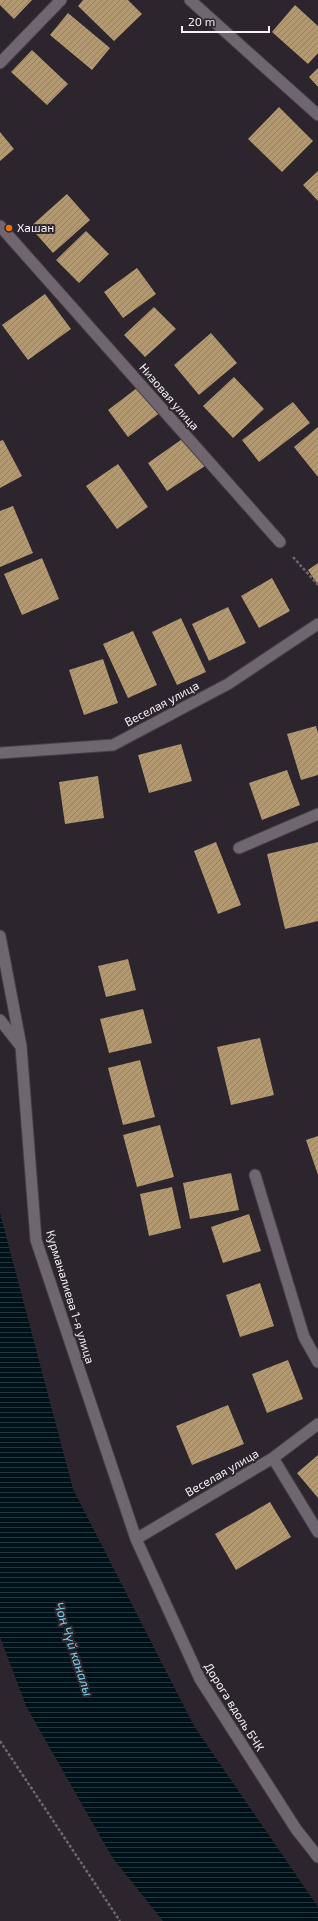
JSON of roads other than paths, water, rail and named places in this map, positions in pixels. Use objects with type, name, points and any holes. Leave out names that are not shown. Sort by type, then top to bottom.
[{"type":"street","points":[[0,63],[61,0]]},
{"type":"street","points":[[190,0],[318,115]]},
{"type":"street","name":"Низовая улица","points":[[0,226],[280,542]]},
{"type":"street","name":"Веселая улица","points":[[0,753],[113,745],[228,684],[318,624]]},
{"type":"street","points":[[239,848],[318,814]]},
{"type":"street","name":"Курманалиева 1-я улица","points":[[0,936],[20,1046],[36,1240],[136,1538]]},
{"type":"street","points":[[0,1020],[20,1046]]},
{"type":"street","points":[[255,1175],[304,1337],[318,1362]]},
{"type":"street","name":"Веселая улица","points":[[136,1538],[273,1458],[318,1424]]},
{"type":"street","points":[[273,1458],[318,1532]]},
{"type":"street","name":"Дорога вдоль БЧК","points":[[136,1538],[200,1679],[296,1829],[318,1857]]},
{"type":"water","name":"Чоң Чүй каналы","points":[[0,1213],[73,1489],[194,1726],[318,1907],[318,1921],[163,1921],[112,1857],[26,1706],[0,1637]]},
{"type":"place","name":"Хашан","points":[[9,228]]}]
